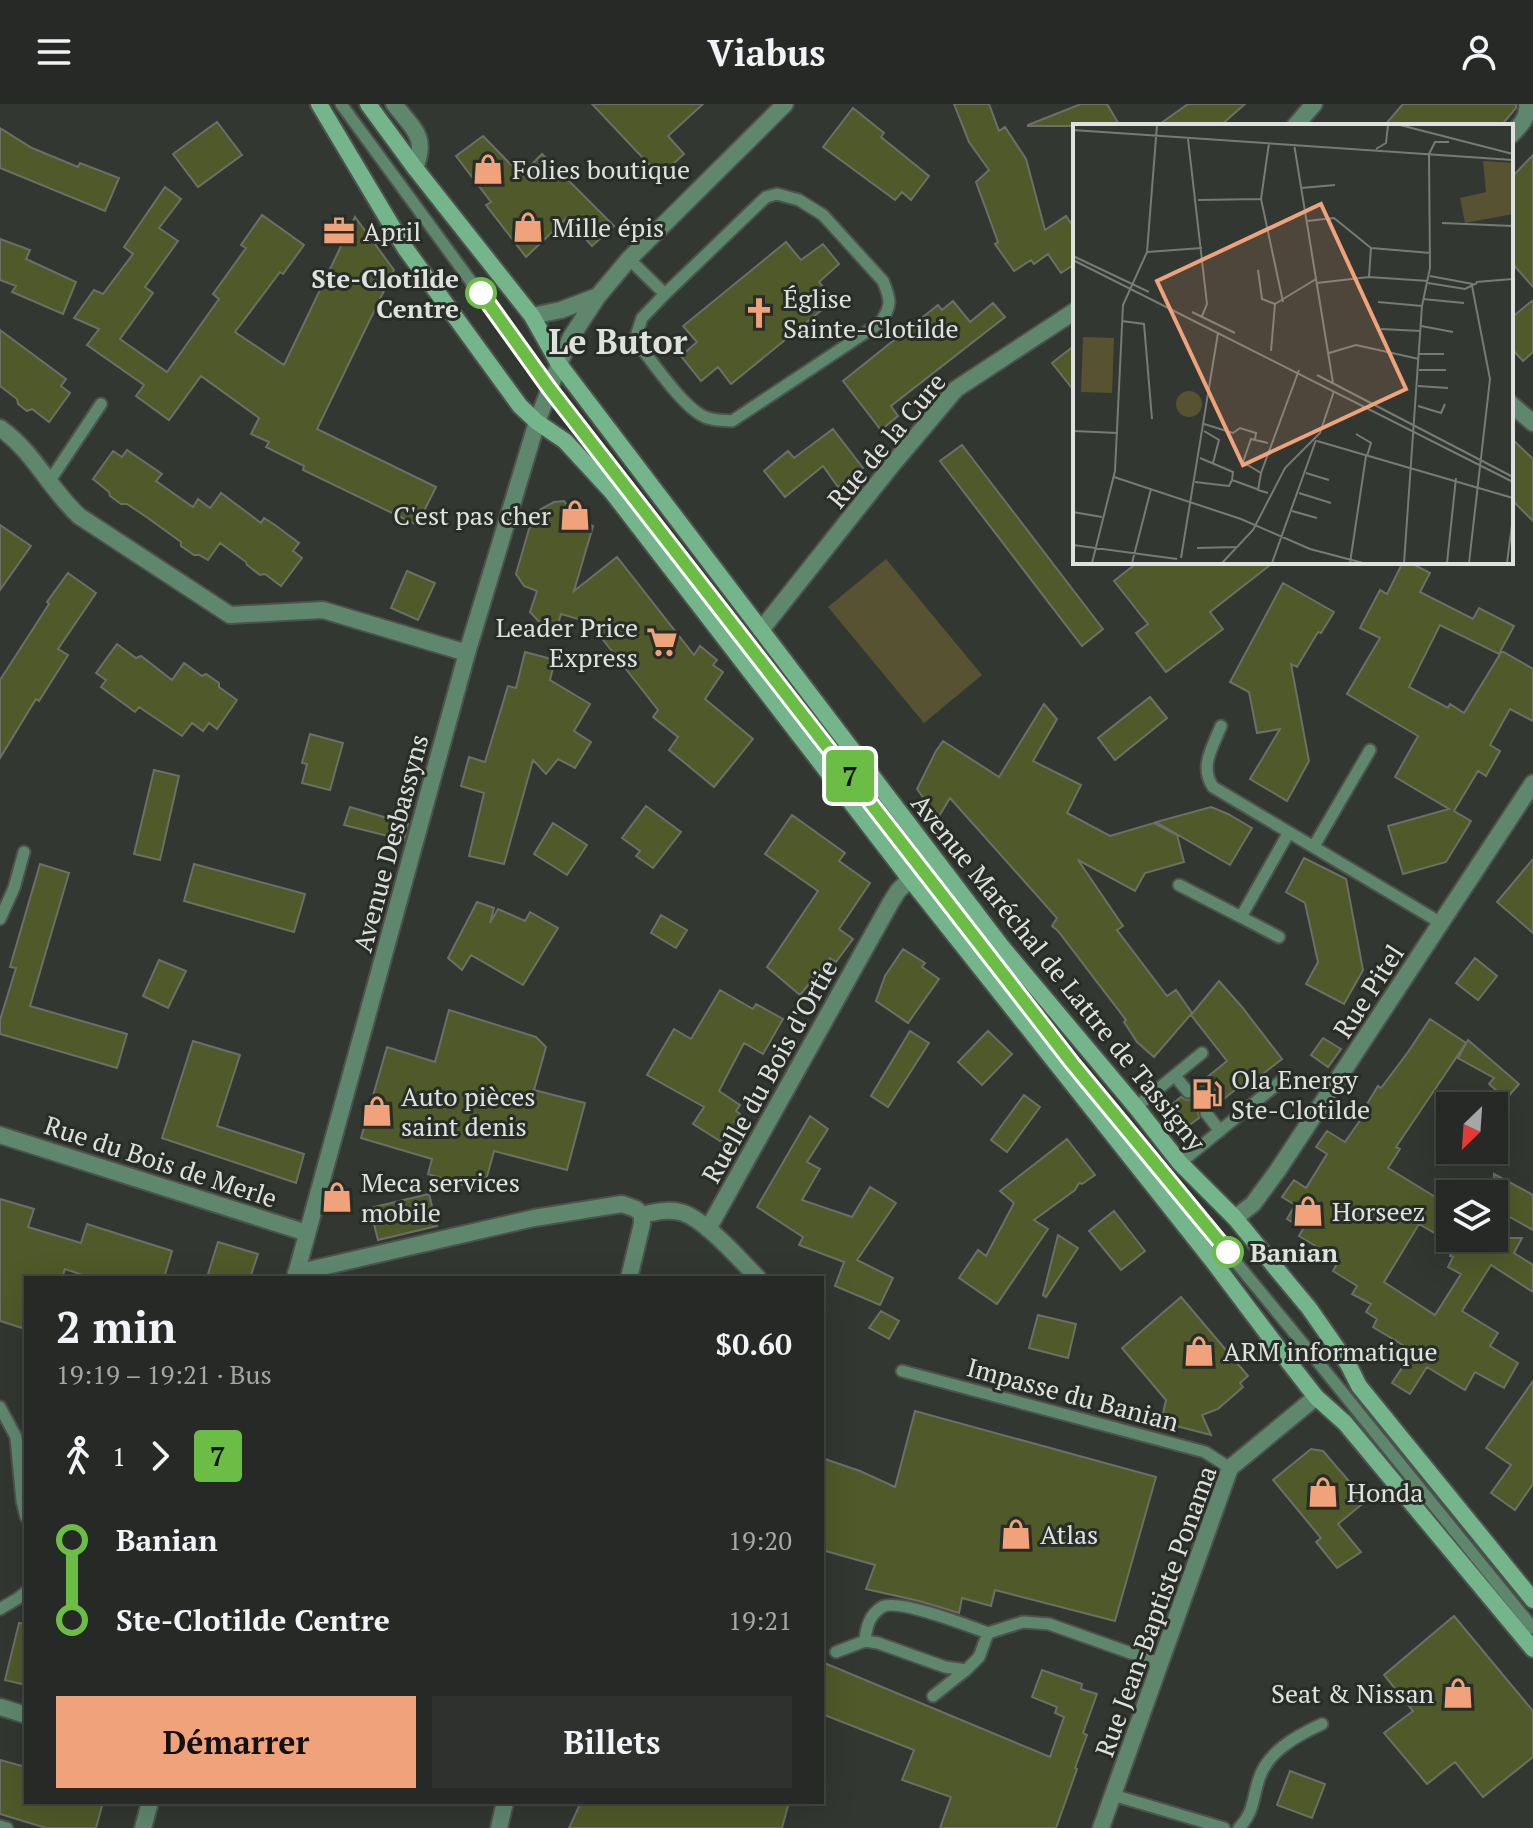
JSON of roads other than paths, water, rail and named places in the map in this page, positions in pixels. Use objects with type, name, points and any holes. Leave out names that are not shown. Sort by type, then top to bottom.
[{"type":"main road","points":[[319,104],[405,248],[520,406],[565,441],[612,492],[910,879],[1212,1260],[1316,1397],[1345,1423],[1533,1649]]},
{"type":"main road","name":"Avenue Maréchal de Lattre de Tassigny","points":[[368,104],[532,316],[559,364],[1002,947],[1180,1163],[1235,1218],[1309,1308],[1348,1364],[1359,1386],[1533,1600]]},
{"type":"street","points":[[394,104],[422,144],[415,168]]},
{"type":"street","name":"Avenue Desbassyns","points":[[296,1276],[467,653],[537,422],[559,364],[571,337],[598,296],[629,259],[785,104]]},
{"type":"street","points":[[1297,124],[1314,104]]},
{"type":"street","points":[[1513,133],[1528,112],[1527,104]]},
{"type":"street","points":[[532,316],[561,310],[598,296]]},
{"type":"street","name":"Rue de la Cure","points":[[761,630],[956,389],[1073,312]]},
{"type":"street","points":[[1513,406],[1533,423]]},
{"type":"street","points":[[0,428],[27,451],[62,500],[79,516],[230,615],[323,610],[467,653]]},
{"type":"street","name":"Rue Pitel","points":[[1235,1218],[1253,1204],[1278,1170],[1533,783]]},
{"type":"street","name":"Ruelle du Bois d'Ortie","points":[[708,1229],[891,902],[910,879]]},
{"type":"street","name":"Rue du Bois de Merle","points":[[0,1135],[307,1233]]},
{"type":"street","points":[[296,1276],[534,1218],[622,1204],[642,1215],[629,1276]]},
{"type":"street","points":[[642,1215],[662,1211],[683,1212],[708,1229],[756,1276]]},
{"type":"street","name":"Rue Jean-Baptiste Ponama","points":[[1101,1828],[1230,1468],[1316,1397]]},
{"type":"street","points":[[0,1707],[24,1714]]},
{"type":"street","points":[[143,1828],[149,1804]]},
{"type":"street","points":[[499,1828],[505,1804]]},
{"type":"lane","name":"Avenue Maréchal de Lattre de Tassigny","points":[[341,104],[549,388],[1072,1063],[1533,1628]]},
{"type":"lane","points":[[777,194],[799,200],[823,215],[883,281],[890,302],[888,312],[880,323],[732,421],[714,420],[701,415],[685,402],[637,343],[642,318],[665,294],[766,197],[777,194]]},
{"type":"lane","points":[[629,259],[665,294]]},
{"type":"lane","points":[[49,482],[101,404]]},
{"type":"lane","points":[[1221,726],[1206,766],[1213,787],[1441,923]]},
{"type":"lane","points":[[1314,846],[1370,750]]},
{"type":"lane","points":[[1241,917],[1289,832]]},
{"type":"lane","points":[[0,919],[14,888],[24,852]]},
{"type":"lane","points":[[1179,885],[1279,937]]},
{"type":"lane","points":[[1136,1107],[1202,1053]]},
{"type":"lane","points":[[1175,1076],[1188,1092]]},
{"type":"lane","points":[[1180,1163],[1285,1078]]},
{"type":"lane","points":[[1206,1113],[1220,1131]]},
{"type":"lane","name":"Impasse du Banian","points":[[902,1371],[1205,1452],[1230,1468]]},
{"type":"lane","points":[[0,1407],[16,1437],[24,1509]]},
{"type":"lane","points":[[0,1609],[24,1594]]},
{"type":"lane","points":[[865,1641],[867,1625],[882,1607],[903,1606],[988,1633],[1023,1622],[1049,1624],[1159,1663]]},
{"type":"lane","points":[[933,1696],[979,1657],[988,1633]]},
{"type":"lane","points":[[836,1652],[865,1641],[945,1667],[966,1670]]},
{"type":"lane","points":[[1239,1828],[1250,1816],[1259,1778],[1276,1751],[1322,1724]]},
{"type":"lane","points":[[1113,1795],[1224,1828]]},
{"type":"lane","points":[[0,1826],[7,1828]]},
{"type":"place","name":"Folies boutique","points":[[488,169]]},
{"type":"place","name":"Mille épis","points":[[528,227]]},
{"type":"place","name":"April","points":[[339,231]]},
{"type":"place","name":"Ste-Clotilde Centre","points":[[481,293]]},
{"type":"place","name":"Église Sainte-Clotilde","points":[[759,313]]},
{"type":"place","name":"C'est pas cher","points":[[575,515]]},
{"type":"place","name":"Leader Price Express","points":[[662,642]]},
{"type":"place","name":"Ola Energy Ste-Clotilde","points":[[1207,1094]]},
{"type":"place","name":"Auto pièces saint denis","points":[[377,1111]]},
{"type":"place","name":"Meca services mobile","points":[[337,1197]]},
{"type":"place","name":"Horseez","points":[[1308,1211]]},
{"type":"place","name":"Banian","points":[[1228,1252]]},
{"type":"place","name":"ARM informatique","points":[[1199,1351]]},
{"type":"place","name":"Honda","points":[[1323,1492]]},
{"type":"place","name":"Atlas","points":[[1016,1534]]},
{"type":"place","name":"Seat & Nissan","points":[[1458,1693]]},
{"type":"district","name":"Le Butor","points":[[618,341]]}]
